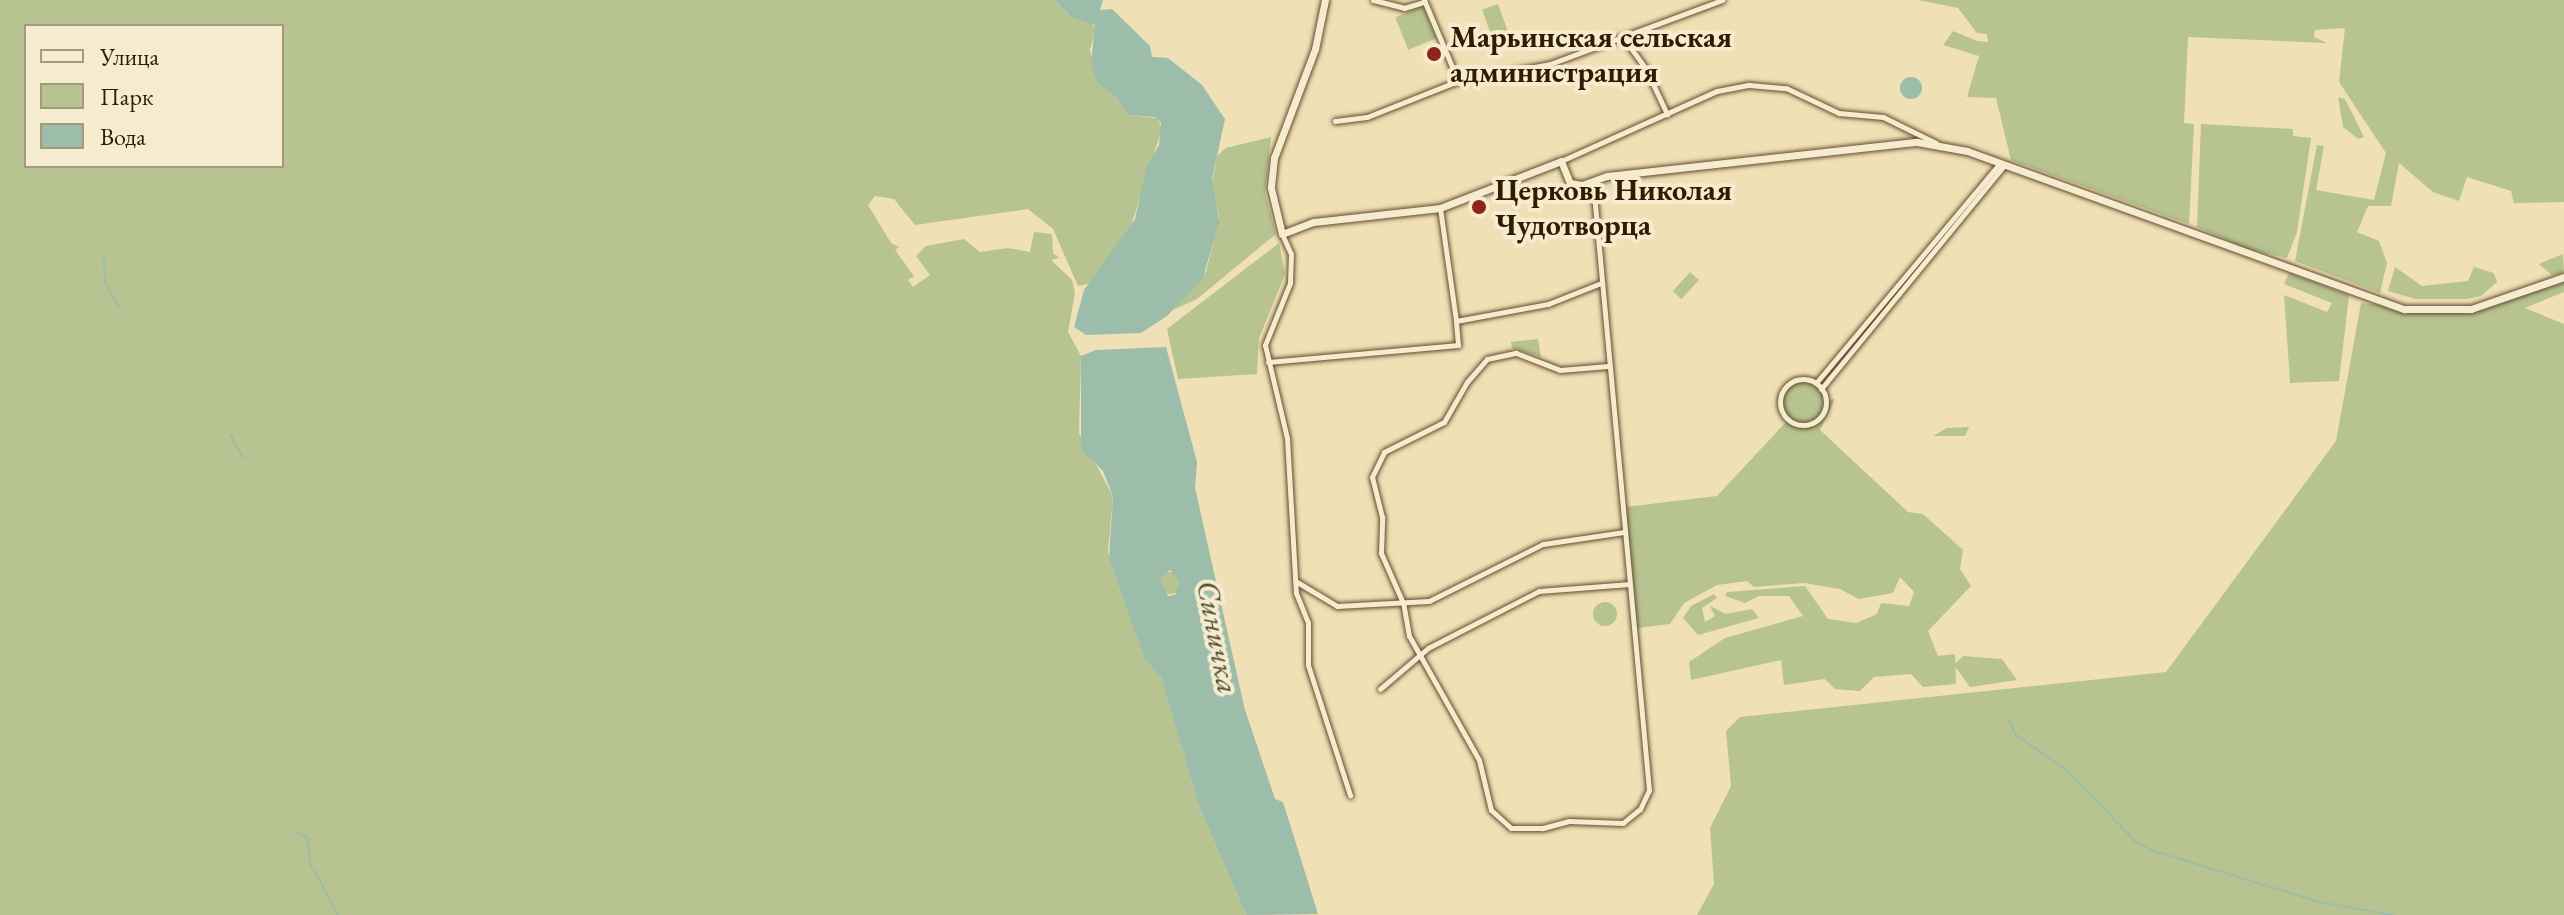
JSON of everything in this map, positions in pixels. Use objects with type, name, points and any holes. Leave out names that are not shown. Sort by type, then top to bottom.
[{"type":"street","points":[[1325,0],[1315,49],[1274,158],[1271,188],[1292,274],[1266,337],[1268,362],[1287,438],[1297,582],[1308,623],[1308,665],[1350,795]]},
{"type":"street","points":[[1373,0],[1404,8],[1424,1],[1458,81]]},
{"type":"street","points":[[1335,121],[1367,117],[1458,81],[1550,64],[1625,40],[1722,0]]},
{"type":"street","points":[[1625,40],[1646,69],[1667,114]]},
{"type":"street","points":[[1282,234],[1314,222],[1440,208],[1561,161],[1726,88],[1774,86],[1839,113],[1874,115],[1904,125],[1937,144],[2003,164],[2404,309],[2471,309],[2564,277]]},
{"type":"street","points":[[1561,161],[1572,185],[1593,183],[1607,176],[1864,146],[1937,144]]},
{"type":"street","points":[[1816,383],[2003,164]]},
{"type":"street","points":[[1821,389],[2003,164]]},
{"type":"street","points":[[1593,183],[1649,785],[1640,809],[1623,823],[1569,821],[1537,829],[1502,823],[1489,806],[1480,763],[1407,631],[1401,599],[1381,553],[1382,517],[1372,485],[1384,452],[1444,422],[1477,367],[1496,356],[1516,353],[1560,370],[1608,366]]},
{"type":"street","points":[[1268,362],[1458,345],[1440,208]]},
{"type":"street","points":[[1456,321],[1548,304],[1601,283]]},
{"type":"street","points":[[1795,380],[1816,383],[1826,405],[1819,418],[1806,425],[1786,417],[1780,404],[1783,389],[1795,380]]},
{"type":"street","points":[[1297,582],[1337,606],[1439,598],[1512,557],[1559,539],[1624,532]]},
{"type":"street","points":[[1380,689],[1422,655],[1463,628],[1544,589],[1630,584]]},
{"type":"green space","points":[[0,0],[1054,0],[1070,16],[1086,18],[1096,28],[1090,50],[1098,84],[1117,98],[1127,115],[1157,118],[1162,128],[1130,229],[1093,283],[1078,286],[1053,229],[1028,209],[915,225],[894,199],[875,196],[868,205],[891,243],[899,247],[895,250],[914,276],[908,280],[913,287],[930,275],[916,256],[926,246],[964,239],[980,252],[1008,248],[1030,252],[1034,232],[1052,234],[1053,253],[1059,258],[1051,260],[1072,280],[1075,293],[1068,332],[1081,356],[1079,433],[1113,496],[1108,552],[1144,654],[1161,677],[1198,804],[1246,915],[0,915]]},
{"type":"green space","points":[[1918,0],[2564,0],[2564,202],[2514,203],[2511,191],[2467,177],[2459,201],[2433,192],[2399,163],[2391,206],[2368,206],[2357,232],[2379,241],[2387,263],[2380,293],[2295,261],[2317,145],[2324,146],[2316,190],[2374,200],[2386,153],[2339,82],[2345,28],[2315,30],[2314,37],[2327,43],[2188,37],[2184,123],[2194,124],[2189,224],[2011,160],[1996,98],[1967,97],[1979,56],[1943,45],[1953,31],[1988,42],[1987,34],[1977,33],[1958,8]]},
{"type":"green space","points":[[1498,4],[1508,31],[1492,37],[1482,10]]},
{"type":"green space","points":[[1423,6],[1436,38],[1408,50],[1395,17]]},
{"type":"green space","points":[[2338,97],[2345,99],[2364,137],[2358,139],[2343,127]]},
{"type":"green space","points":[[2201,124],[2293,129],[2293,136],[2311,138],[2297,232],[2287,258],[2248,249],[2197,227]]},
{"type":"green space","points":[[1271,137],[1265,192],[1276,234],[1197,299],[1173,310],[1206,272],[1219,217],[1212,184],[1217,156],[1226,148]]},
{"type":"green space","points":[[1279,243],[1285,274],[1259,338],[1257,374],[1178,379],[1167,329]]},
{"type":"green space","points":[[2563,254],[2564,273],[2552,275],[2539,264]]},
{"type":"green space","points":[[2395,267],[2422,286],[2468,281],[2474,267],[2494,273],[2497,282],[2481,296],[2467,299],[2415,299],[2388,291]]},
{"type":"green space","points":[[1690,272],[1699,280],[1682,299],[1673,291]]},
{"type":"green space","points":[[2289,273],[2349,295],[2339,381],[2290,383],[2284,295],[2327,312],[2332,303],[2284,284]]},
{"type":"green space","points":[[2564,282],[2564,292],[2525,308],[2564,324],[2564,915],[1697,915],[1714,884],[1710,828],[1731,786],[1726,731],[1740,717],[2166,672],[2336,441],[2361,303],[2468,314]]},
{"type":"green space","points":[[1538,339],[1541,357],[1512,348],[1511,342]]},
{"type":"green space","points":[[1803,382],[1817,388],[1823,402],[1817,416],[1803,422],[1789,416],[1783,402],[1789,388]]},
{"type":"green space","points":[[1835,399],[1820,430],[1908,512],[1923,514],[1963,550],[1960,569],[1971,586],[1928,631],[1938,656],[1955,654],[1956,684],[1923,687],[1911,674],[1874,677],[1860,691],[1835,689],[1825,679],[1784,685],[1781,660],[1691,680],[1689,662],[1725,638],[1803,616],[1789,596],[1759,596],[1745,603],[1725,596],[1727,592],[1805,586],[1828,619],[1856,623],[1877,614],[1881,603],[1909,606],[1914,592],[1900,577],[1893,593],[1859,599],[1840,589],[1804,583],[1754,587],[1747,581],[1717,585],[1684,603],[1670,624],[1636,628],[1625,507],[1717,496],[1786,422],[1804,428],[1818,423],[1828,400]]},
{"type":"green space","points":[[1969,427],[1965,436],[1933,436],[1947,428]]},
{"type":"green space","points":[[1170,572],[1178,575],[1181,583],[1178,591],[1170,594],[1162,591],[1159,583],[1162,575]]},
{"type":"green space","points":[[1714,594],[1717,598],[1702,608],[1705,622],[1715,616],[1710,606],[1726,614],[1752,609],[1759,618],[1698,635],[1683,618],[1691,606]]},
{"type":"green space","points":[[1605,602],[1616,609],[1617,614],[1610,625],[1605,626],[1594,619],[1593,614],[1600,603]]},
{"type":"green space","points":[[1963,656],[2002,659],[2017,680],[1970,687],[1954,665]]},
{"type":"water","points":[[1054,0],[1103,0],[1100,10],[1112,9],[1150,46],[1152,57],[1168,58],[1202,85],[1225,119],[1212,179],[1219,221],[1203,278],[1167,316],[1141,333],[1086,335],[1074,327],[1084,290],[1135,219],[1147,166],[1159,145],[1161,123],[1155,117],[1127,115],[1117,98],[1098,84],[1091,63],[1095,25],[1070,16]]},
{"type":"water","points":[[1911,77],[1919,80],[1922,88],[1919,96],[1911,99],[1903,96],[1900,88],[1903,80]]},
{"type":"water","name":"Синичка","points":[[1166,347],[1197,462],[1195,488],[1245,710],[1275,799],[1283,802],[1318,914],[1246,915],[1198,804],[1161,677],[1145,659],[1109,558],[1113,496],[1103,471],[1081,449],[1081,356],[1096,350]],"holes":[[[1170,570],[1180,582],[1175,595],[1168,596],[1160,578]]]},
{"type":"waterway","points":[[104,254],[105,282],[119,307]]},
{"type":"waterway","points":[[230,434],[243,458]]},
{"type":"waterway","points":[[2009,721],[2016,735],[2068,771],[2135,841],[2151,850],[2319,902],[2392,915]]},
{"type":"waterway","points":[[298,833],[307,837],[310,863],[338,915]]},
{"type":"place","name":"Марьинская сельская администрация","points":[[1434,54]]},
{"type":"place","name":"Церковь Николая Чудотворца","points":[[1479,207]]}]
